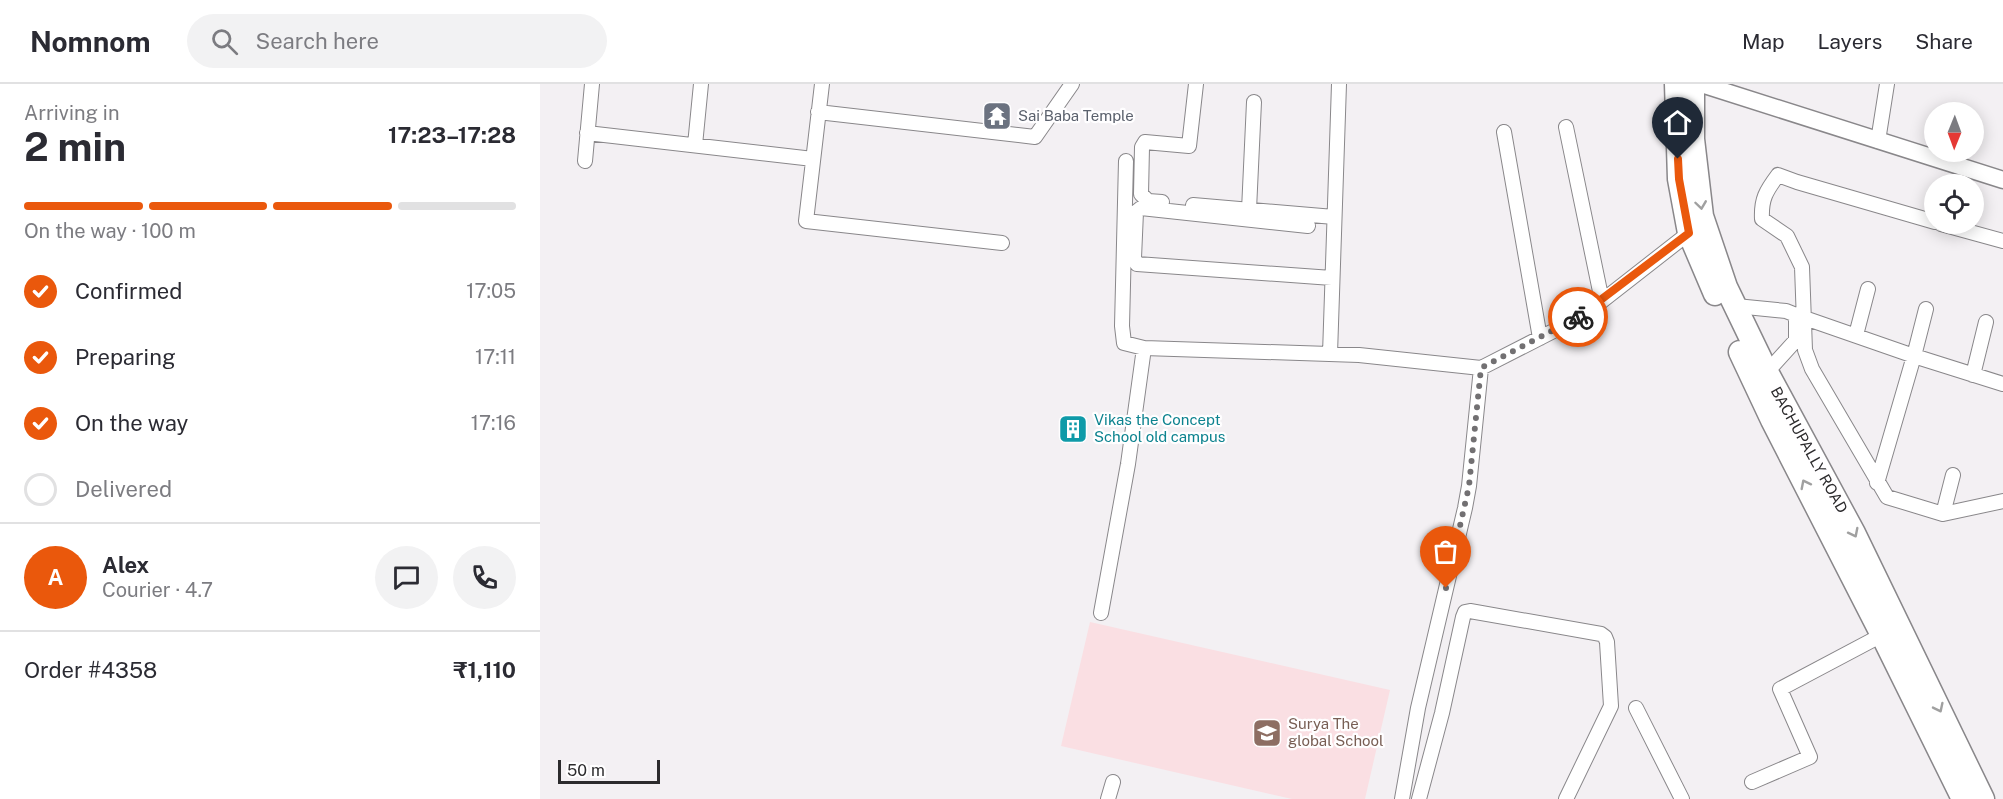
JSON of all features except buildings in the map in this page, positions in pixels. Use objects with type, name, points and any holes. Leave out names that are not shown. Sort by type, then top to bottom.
[{"type":"main road","name":"BACHUPALLY ROAD","points":[[1676,84],[1679,179],[1689,233],[1728,327],[1797,448],[1854,533],[1983,799]]},
{"type":"main road","name":"BACHUPALLY ROAD","points":[[1693,84],[1693,139],[1702,216],[1726,286],[1767,372],[1797,448],[1882,634],[1944,765],[1963,799]]},
{"type":"street","points":[[585,161],[592,84]]},
{"type":"street","points":[[695,145],[701,84]]},
{"type":"street","points":[[822,84],[806,221],[1002,243]]},
{"type":"street","points":[[818,112],[1035,137],[1072,84]]},
{"type":"street","points":[[1196,84],[1189,146],[1145,142],[1142,147],[1141,195],[1148,201],[1334,217]]},
{"type":"street","points":[[1330,354],[1338,84]]},
{"type":"street","points":[[1701,84],[2003,180]]},
{"type":"street","points":[[1878,141],[1887,84]]},
{"type":"street","points":[[1249,210],[1254,102]]},
{"type":"street","points":[[1566,127],[1602,301]]},
{"type":"street","points":[[1504,132],[1540,338]]},
{"type":"street","points":[[587,133],[813,159]]},
{"type":"street","points":[[1126,160],[1123,334],[1124,343],[1144,348],[1359,355],[1481,368],[1571,322],[1602,301],[1689,233]]},
{"type":"street","points":[[1767,372],[1796,340],[1802,267],[1787,236],[1762,219],[1761,204],[1767,190],[1778,175],[1924,219]]},
{"type":"street","points":[[1308,226],[1141,208],[1136,212],[1134,258],[1137,264],[1332,278]]},
{"type":"street","points":[[1977,234],[2003,241]]},
{"type":"street","points":[[1856,335],[1868,289]]},
{"type":"street","points":[[1736,306],[1786,311],[1914,356],[2003,384]]},
{"type":"street","points":[[1877,483],[1926,309]]},
{"type":"street","points":[[1799,315],[1805,350],[1812,369],[1887,497],[1943,514],[2003,501]]},
{"type":"street","points":[[1973,375],[1986,322]]},
{"type":"street","points":[[1101,613],[1128,464],[1144,348]]},
{"type":"street","points":[[1402,799],[1418,708],[1469,486],[1481,368]]},
{"type":"street","points":[[1943,514],[1953,475]]},
{"type":"street","points":[[1419,799],[1465,612],[1470,611],[1600,634],[1605,637],[1611,706],[1566,799]]},
{"type":"street","points":[[1437,628],[1460,633]]},
{"type":"street","points":[[1752,782],[1810,757],[1780,689],[1882,634]]},
{"type":"street","points":[[1418,708],[1442,713]]},
{"type":"street","points":[[1636,708],[1682,799]]},
{"type":"street","points":[[1108,799],[1113,782]]},
{"type":"shaded area","points":[[1090,622],[1390,690],[1365,799],[1292,799],[1061,746]]},
{"type":"way so far","points":[[1446,588],[1469,486],[1481,368],[1578,317]]},
{"type":"place","name":"Sai Baba Temple","points":[[997,116]]},
{"type":"place","name":"Vikas the Concept School old campus","points":[[1073,429]]},
{"type":"place","name":"Surya The global School","points":[[1267,733]]},
{"type":"route","points":[[1578,317],[1689,233],[1679,179],[1678,159]]}]
